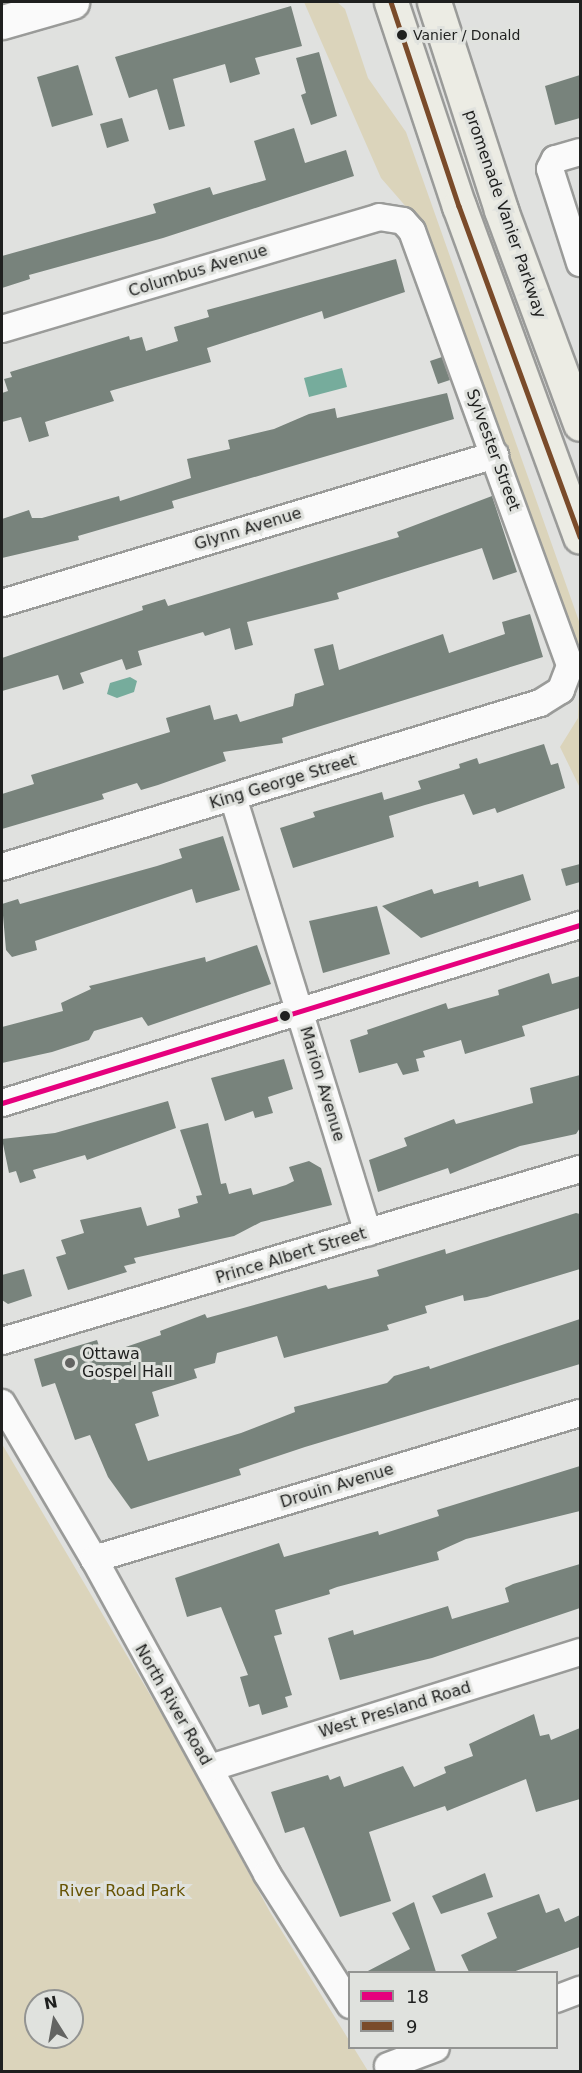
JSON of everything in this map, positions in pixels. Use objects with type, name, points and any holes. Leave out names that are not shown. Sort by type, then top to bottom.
[{"type":"main road","points":[[391,2],[459,206],[580,537]]},
{"type":"main road","name":"promenade Vanier Parkway","points":[[434,2],[470,114],[580,424]]},
{"type":"main road","points":[[448,2],[470,114]]},
{"type":"street","points":[[2,22],[72,2]]},
{"type":"street","points":[[580,152],[555,159],[550,169],[580,263]]},
{"type":"street","name":"Columbus Avenue","points":[[2,329],[379,217],[396,217]]},
{"type":"street","name":"Sylvester Street","points":[[396,217],[412,231],[569,656],[569,676],[561,690]]},
{"type":"street","name":"Glynn Avenue","points":[[2,603],[495,454]]},
{"type":"street","name":"King George Street","points":[[2,867],[540,703],[561,690]]},
{"type":"street","name":"Marion Avenue","points":[[233,797],[368,1233]]},
{"type":"street","points":[[2,1103],[580,925]]},
{"type":"street","name":"Prince Albert Street","points":[[2,1341],[580,1168]]},
{"type":"street","name":"North River Road","points":[[2,1403],[94,1559],[267,1874],[348,2002]]},
{"type":"street","name":"Drouin Avenue","points":[[94,1559],[580,1413]]},
{"type":"street","name":"West Presland Road","points":[[210,1768],[580,1652]]},
{"type":"street","points":[[558,1998],[580,1990]]},
{"type":"street","points":[[385,2062],[432,2049]]},
{"type":"green space","points":[[304,2],[337,2],[345,9],[368,78],[406,132],[580,624],[580,673],[415,217],[381,178]]},
{"type":"green space","points":[[580,673],[580,788],[560,747],[578,718]]},
{"type":"green space","name":"River Road Park","points":[[2,1444],[178,1742],[270,1912],[348,2039],[348,2049],[354,2049],[368,2071],[2,2071]]},
{"type":"shaded area","points":[[342,368],[347,387],[309,397],[304,378]]},
{"type":"shaded area","points":[[130,677],[137,681],[134,692],[117,698],[107,694],[110,683]]},
{"type":"building","points":[[291,6],[302,46],[255,58],[260,74],[230,83],[225,64],[173,79],[185,126],[169,130],[157,89],[129,98],[115,57]]},
{"type":"building","points":[[319,52],[337,116],[311,125],[301,95],[306,93],[296,58]]},
{"type":"building","points":[[78,65],[93,115],[52,127],[37,77]]},
{"type":"building","points":[[580,75],[580,118],[555,125],[545,86]]},
{"type":"building","points":[[122,118],[129,141],[107,148],[100,124]]},
{"type":"building","points":[[294,128],[305,163],[346,150],[354,176],[163,238],[29,275],[30,279],[2,288],[2,256],[156,213],[153,204],[210,187],[213,195],[266,180],[254,141]]},
{"type":"building","points":[[396,259],[405,292],[324,319],[322,311],[207,348],[211,362],[110,391],[114,401],[45,422],[49,436],[29,442],[21,417],[2,422],[2,393],[8,391],[4,379],[12,377],[10,372],[129,336],[130,340],[142,337],[146,351],[178,341],[174,327],[209,317],[207,310]]},
{"type":"building","points":[[442,357],[450,380],[438,384],[430,361]]},
{"type":"building","points":[[447,393],[454,419],[172,501],[174,508],[78,536],[79,540],[2,558],[2,519],[29,510],[32,518],[42,518],[119,496],[120,501],[191,478],[187,459],[230,449],[228,440],[274,429],[309,414],[335,408],[337,418]]},
{"type":"building","points":[[492,496],[517,572],[493,580],[482,548],[337,593],[339,599],[247,622],[253,645],[235,650],[230,628],[205,636],[203,632],[138,651],[142,665],[126,670],[122,659],[80,673],[84,683],[63,690],[58,675],[2,691],[2,658],[143,610],[142,606],[165,599],[168,606],[399,537],[397,532]]},
{"type":"building","points":[[530,614],[543,657],[282,738],[283,743],[223,752],[226,761],[158,785],[141,790],[137,783],[102,794],[104,799],[2,829],[2,794],[34,784],[31,775],[170,732],[166,718],[210,705],[214,720],[237,714],[240,722],[293,706],[295,694],[324,685],[314,649],[333,644],[339,670],[443,634],[449,653],[505,634],[502,622]]},
{"type":"building","points":[[544,744],[551,765],[558,763],[565,788],[497,813],[495,808],[473,815],[464,794],[425,805],[389,816],[394,837],[293,868],[280,828],[315,817],[313,812],[382,792],[384,800],[421,789],[418,781],[460,768],[459,764],[477,758],[479,764]]},
{"type":"building","points":[[223,836],[240,890],[196,903],[192,889],[35,941],[37,950],[12,957],[6,950],[2,904],[18,899],[20,904],[157,866],[182,858],[179,849]]},
{"type":"building","points":[[580,864],[580,882],[566,886],[561,869]]},
{"type":"building","points":[[523,874],[531,900],[421,938],[382,906],[432,889],[434,894],[478,881],[479,887]]},
{"type":"building","points":[[377,906],[390,954],[323,973],[309,921]]},
{"type":"building","points":[[257,945],[271,984],[148,1026],[142,1017],[94,1031],[89,1040],[52,1052],[2,1063],[2,1027],[63,1011],[61,1003],[91,989],[89,986],[205,957],[206,962]]},
{"type":"building","points":[[549,973],[552,984],[580,976],[580,1008],[522,1026],[525,1036],[465,1054],[461,1040],[423,1051],[425,1057],[416,1059],[419,1071],[403,1075],[397,1063],[359,1073],[350,1040],[368,1034],[367,1030],[446,1003],[448,1009],[499,995],[498,990]]},
{"type":"building","points":[[284,1059],[293,1089],[268,1097],[273,1113],[255,1118],[253,1111],[225,1121],[211,1078]]},
{"type":"building","points":[[580,1075],[580,1128],[576,1134],[520,1146],[450,1174],[448,1168],[378,1192],[369,1160],[407,1146],[404,1138],[454,1119],[456,1124],[533,1103],[530,1088]]},
{"type":"building","points":[[168,1101],[176,1128],[87,1160],[85,1155],[33,1170],[36,1178],[20,1183],[16,1171],[9,1173],[2,1139],[55,1133]]},
{"type":"building","points":[[208,1123],[221,1184],[226,1183],[229,1194],[251,1188],[253,1195],[286,1185],[294,1181],[289,1167],[309,1161],[321,1168],[332,1205],[261,1222],[234,1236],[134,1258],[136,1263],[124,1266],[127,1272],[68,1290],[56,1257],[66,1254],[61,1240],[84,1233],[80,1220],[141,1207],[147,1226],[180,1217],[178,1209],[198,1203],[196,1196],[202,1195],[180,1130]]},
{"type":"building","points":[[576,1213],[580,1214],[580,1269],[487,1297],[464,1301],[463,1295],[425,1306],[427,1313],[387,1325],[389,1330],[284,1358],[277,1336],[217,1353],[215,1363],[194,1369],[197,1378],[152,1392],[159,1416],[135,1424],[148,1461],[241,1433],[295,1412],[294,1407],[387,1383],[394,1376],[429,1366],[430,1369],[580,1319],[580,1364],[305,1447],[239,1469],[241,1475],[131,1509],[108,1477],[90,1435],[75,1440],[55,1383],[42,1387],[34,1359],[97,1340],[102,1355],[161,1335],[160,1331],[205,1314],[207,1318],[326,1285],[328,1289],[379,1276],[377,1270],[445,1249],[446,1254]]},
{"type":"building","points":[[24,1269],[32,1296],[8,1304],[2,1300],[2,1275]]},
{"type":"building","points":[[580,1466],[580,1511],[466,1539],[437,1552],[439,1560],[337,1587],[329,1590],[330,1594],[275,1610],[282,1634],[274,1636],[292,1695],[285,1697],[288,1707],[262,1715],[259,1704],[249,1707],[240,1677],[248,1675],[221,1607],[187,1617],[175,1578],[279,1543],[284,1557],[378,1531],[379,1535],[439,1516],[437,1510]]},
{"type":"building","points":[[580,1564],[580,1608],[432,1658],[340,1680],[328,1638],[353,1630],[354,1635],[448,1606],[452,1619],[509,1602],[505,1588],[513,1584]]},
{"type":"building","points":[[534,1714],[540,1736],[549,1734],[551,1740],[580,1728],[580,1799],[536,1812],[526,1779],[447,1811],[445,1806],[369,1832],[391,1901],[340,1917],[304,1827],[285,1833],[271,1792],[328,1775],[330,1780],[340,1776],[344,1787],[403,1766],[414,1787],[446,1773],[444,1767],[473,1756],[469,1744]]},
{"type":"building","points":[[485,1873],[493,1897],[441,1914],[432,1896]]},
{"type":"building","points":[[539,1894],[546,1913],[559,1908],[565,1922],[580,1915],[580,1947],[516,1971],[469,1971],[461,1955],[497,1938],[487,1913]]},
{"type":"building","points":[[414,1902],[436,1971],[368,1971],[410,1949],[392,1913]]},
{"type":"transit line","name":"9","points":[[391,2],[459,206],[580,537]]},
{"type":"transit line","name":"18","points":[[2,1103],[580,925]]},
{"type":"place","name":"Vanier / Donald","points":[[402,35]]},
{"type":"place","name":"Ottawa Gospel Hall","points":[[70,1363]]}]
